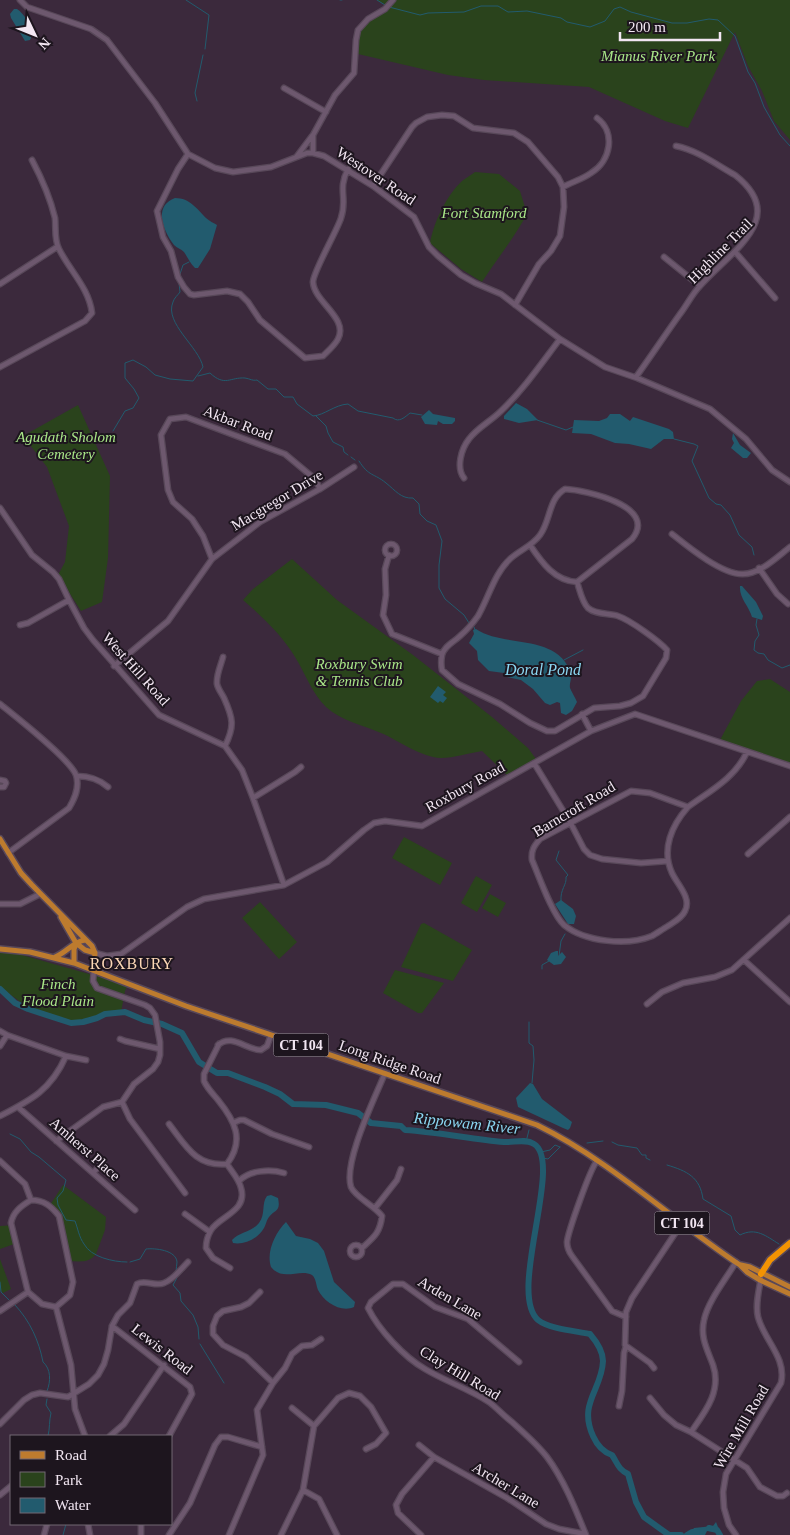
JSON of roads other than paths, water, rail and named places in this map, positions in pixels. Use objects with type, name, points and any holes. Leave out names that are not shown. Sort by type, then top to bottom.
[{"type":"highway","points":[[761,1277],[770,1260],[790,1243]]},
{"type":"main road","points":[[0,840],[22,873],[40,894],[92,946],[95,953],[94,969]]},
{"type":"main road","points":[[61,916],[76,943],[85,950],[95,953]]},
{"type":"main road","points":[[55,957],[63,954],[76,943],[85,940]]},
{"type":"main road","points":[[74,963],[76,943]]},
{"type":"main road","name":"Long Ridge Road","points":[[0,949],[55,957],[94,969],[186,1006],[538,1125],[560,1136],[597,1161],[738,1264],[750,1267],[761,1277],[790,1294]]},
{"type":"main road","name":"Long Ridge Road","points":[[761,1277],[790,1287]]},
{"type":"street","name":"Westover Road","points":[[20,0],[27,7],[91,29],[107,40],[155,103],[188,154],[215,168],[233,172],[271,167],[296,156],[313,153],[324,156],[372,186],[414,217],[429,247],[466,278],[501,294],[560,339],[605,367],[636,377],[710,409],[746,440],[772,470],[790,482]]},
{"type":"street","points":[[296,156],[321,123],[335,95],[354,73],[358,30],[368,19],[387,7],[393,0]]},
{"type":"street","points":[[284,88],[326,112]]},
{"type":"street","points":[[372,186],[416,123],[433,115],[454,116],[472,128],[510,132],[521,136],[550,168],[563,187],[564,207],[560,236],[539,264],[515,305]]},
{"type":"street","points":[[563,187],[592,173],[606,158],[609,146],[608,135],[604,123],[596,118]]},
{"type":"street","points":[[313,135],[313,153]]},
{"type":"street","points":[[676,146],[696,153],[740,178],[758,191]]},
{"type":"street","points":[[188,154],[178,169],[157,211],[163,237],[171,251],[181,282],[190,294],[194,295],[227,291],[240,294],[260,320],[305,358],[323,356],[339,338],[340,326],[337,319],[317,295],[313,280],[341,219],[344,206],[342,183],[348,170]]},
{"type":"street","points":[[0,366],[85,321],[92,313],[91,300],[57,247],[53,210],[44,182],[32,160]]},
{"type":"street","name":"Highline Trail","points":[[636,377],[700,286],[754,238]]},
{"type":"street","points":[[0,284],[57,247]]},
{"type":"street","points":[[737,254],[775,298]]},
{"type":"street","points":[[664,257],[700,286]]},
{"type":"street","points":[[464,478],[460,474],[460,463],[468,439],[501,412],[523,389],[560,339]]},
{"type":"street","name":"Akbar Road","points":[[212,559],[197,526],[173,502],[168,490],[160,435],[170,420],[186,417],[285,454],[315,479],[320,488]]},
{"type":"street","name":"Macgregor Drive","points":[[114,666],[168,621],[212,559],[260,522],[354,467]]},
{"type":"street","points":[[530,545],[544,565],[551,571],[564,580],[577,582],[634,536],[637,532],[637,523],[631,511],[604,496],[585,490],[565,489],[556,496],[542,532],[530,545],[510,559],[498,573],[487,601],[474,622],[459,638],[446,647],[442,654],[442,670],[449,677],[458,684],[500,704],[530,723],[547,731],[555,731],[594,708],[624,705],[644,696],[666,658],[667,650],[623,618],[591,609],[583,599],[577,582]]},
{"type":"street","name":"West Hill Road","points":[[0,508],[32,556],[60,579],[68,600],[84,628],[114,666],[159,715],[224,746],[242,770],[284,885]]},
{"type":"street","points":[[672,534],[722,568],[742,574],[760,568],[790,547]]},
{"type":"street","points":[[389,555],[384,569],[386,595],[383,615],[392,634],[442,654]]},
{"type":"street","points":[[760,568],[777,594],[788,604]]},
{"type":"street","points":[[20,625],[28,623],[68,600]]},
{"type":"street","points":[[223,657],[217,684],[231,714],[232,725],[231,733],[224,746]]},
{"type":"street","points":[[0,704],[61,755],[77,776],[78,788],[76,798],[69,808],[8,853]]},
{"type":"street","points":[[582,714],[591,731]]},
{"type":"street","name":"Roxbury Road","points":[[95,953],[107,956],[121,954],[187,907],[204,899],[284,885],[327,862],[370,825],[385,821],[422,826],[591,731],[635,714],[790,766]]},
{"type":"street","name":"Barncroft Road","points":[[688,807],[650,793],[631,791],[540,839],[534,846],[532,860],[556,916],[575,932],[591,938],[614,941],[637,940],[652,936],[677,920],[686,910],[687,902],[668,862],[669,840],[672,829],[688,807],[729,777],[743,762],[747,752]]},
{"type":"street","points":[[534,763],[584,849],[590,855],[602,859],[641,863],[668,862]]},
{"type":"street","points":[[253,798],[301,767]]},
{"type":"street","points":[[77,776],[94,779],[108,787]]},
{"type":"street","points":[[0,780],[6,783],[4,787],[0,788]]},
{"type":"street","points":[[748,854],[790,817]]},
{"type":"street","points":[[0,904],[20,904],[40,894]]},
{"type":"street","points":[[647,1004],[662,992],[683,983],[715,977],[732,970],[790,918]]},
{"type":"street","points":[[744,960],[790,1002]]},
{"type":"street","points":[[56,1141],[103,1107],[122,1102],[131,1088],[158,1062],[160,1049],[155,1015],[145,1005],[97,988],[92,981],[94,969]]},
{"type":"street","points":[[0,1031],[66,1056],[86,1060]]},
{"type":"street","points":[[0,1046],[7,1035]]},
{"type":"street","points":[[169,1124],[193,1154],[214,1166],[227,1164],[233,1157],[237,1147],[237,1134],[227,1112],[205,1085],[204,1074],[212,1059],[211,1054],[219,1044],[229,1040],[252,1049],[261,1050],[267,1046],[270,1035]]},
{"type":"street","points":[[120,1038],[124,1042],[160,1049]]},
{"type":"street","points":[[0,1116],[18,1107],[51,1083],[66,1056]]},
{"type":"street","points":[[362,1248],[377,1234],[382,1216],[351,1186],[351,1167],[361,1129],[385,1073]]},
{"type":"street","points":[[122,1102],[130,1119],[185,1193]]},
{"type":"street","name":"Amherst Place","points":[[18,1107],[135,1210]]},
{"type":"street","points":[[233,1123],[244,1120],[272,1134],[309,1147]]},
{"type":"street","points":[[0,1161],[25,1184],[30,1200]]},
{"type":"street","points":[[597,1161],[590,1174],[569,1235],[568,1247],[572,1256],[612,1311],[626,1317]]},
{"type":"street","points":[[93,1173],[103,1162]]},
{"type":"street","points":[[227,1164],[239,1181],[242,1191],[240,1202],[233,1212],[217,1223],[210,1232],[206,1244],[207,1252],[220,1264],[230,1268]]},
{"type":"street","points":[[375,1208],[397,1180],[401,1169]]},
{"type":"street","points":[[239,1181],[248,1175],[267,1171],[284,1173]]},
{"type":"street","points":[[30,1200],[43,1202],[59,1216],[73,1282],[70,1295],[56,1307],[42,1304],[28,1292],[12,1217],[16,1211],[30,1200]]},
{"type":"street","points":[[185,1214],[210,1232]]},
{"type":"street","points":[[619,1406],[626,1346],[624,1341],[627,1306],[682,1223]]},
{"type":"street","points":[[0,1424],[24,1400],[32,1395],[68,1397],[98,1375],[108,1350],[112,1326],[115,1319],[130,1303],[136,1284],[142,1282],[164,1283],[171,1279],[188,1262]]},
{"type":"street","points":[[691,1432],[706,1411],[713,1398],[715,1388],[715,1374],[702,1337],[707,1309],[738,1264]]},
{"type":"street","name":"Wire Mill Road","points":[[736,1535],[729,1525],[724,1508],[723,1492],[726,1474],[781,1383],[783,1374],[782,1364],[758,1318],[761,1277]]},
{"type":"street","name":"Arden Lane","points":[[368,1308],[371,1302],[393,1284],[403,1284],[436,1307],[468,1319],[519,1362]]},
{"type":"street","points":[[0,1311],[28,1292]]},
{"type":"street","points":[[260,1292],[249,1303],[223,1311],[217,1316],[213,1326],[213,1334],[223,1346],[246,1357],[273,1383]]},
{"type":"street","points":[[56,1307],[71,1366],[75,1409],[84,1435]]},
{"type":"street","name":"Clay Hill Road","points":[[368,1308],[373,1318],[400,1349],[413,1360],[423,1368],[489,1402],[530,1438],[546,1456],[560,1478],[586,1534]]},
{"type":"street","name":"Lewis Road","points":[[112,1326],[190,1387],[192,1394],[170,1435]]},
{"type":"street","points":[[229,1535],[263,1455],[257,1410],[292,1354],[302,1346],[312,1345],[320,1338]]},
{"type":"street","points":[[626,1346],[648,1361],[654,1368]]},
{"type":"street","points":[[111,1435],[124,1424],[164,1365]]},
{"type":"street","points":[[281,1535],[303,1490],[314,1426],[338,1398],[349,1393],[360,1396],[371,1407],[386,1433],[376,1444],[366,1449]]},
{"type":"street","points":[[650,1398],[664,1415],[676,1425],[691,1432],[750,1471],[760,1487],[777,1496],[783,1496],[787,1493]]},
{"type":"street","points":[[292,1408],[314,1426]]},
{"type":"street","points":[[170,1535],[190,1503],[221,1437],[228,1437],[262,1447]]},
{"type":"street","name":"Archer Lane","points":[[419,1445],[434,1457],[508,1498],[546,1524],[559,1529],[586,1534]]},
{"type":"street","points":[[421,1535],[398,1513],[397,1502],[434,1457]]},
{"type":"street","points":[[0,1495],[10,1487]]},
{"type":"street","points":[[303,1490],[319,1499],[337,1535]]},
{"type":"water","points":[[14,9],[17,9],[29,23],[30,40],[25,41],[11,18],[10,14]]},
{"type":"water","points":[[175,198],[189,202],[207,219],[217,225],[210,249],[198,268],[195,268],[184,252],[174,245],[166,233],[162,213],[168,202]]},
{"type":"water","points":[[516,403],[527,409],[538,420],[519,423],[504,419],[504,416]]},
{"type":"water","points":[[429,410],[433,414],[455,418],[455,421],[452,424],[443,424],[438,421],[437,425],[425,424],[421,417]]},
{"type":"water","points":[[610,414],[620,414],[630,421],[633,417],[669,429],[673,432],[674,439],[664,439],[651,449],[615,443],[591,434],[572,433],[574,420],[599,421],[607,418]]},
{"type":"water","points":[[733,433],[740,445],[751,453],[747,458],[743,458],[731,448],[734,443],[732,439]]},
{"type":"water","points":[[740,586],[756,602],[763,616],[762,620],[752,617],[741,594]]},
{"type":"water","name":"Doral Pond","points":[[476,629],[487,635],[540,646],[562,658],[570,670],[570,688],[577,702],[572,711],[566,715],[561,713],[560,703],[557,702],[550,705],[545,703],[533,689],[521,680],[507,677],[504,673],[489,671],[478,660],[477,651],[469,643],[474,634],[473,630]]},
{"type":"water","points":[[438,686],[446,692],[443,695],[447,698],[443,703],[440,701],[438,703],[430,697]]},
{"type":"water","points":[[561,900],[573,909],[576,916],[574,924],[568,924],[555,904]]},
{"type":"water","points":[[558,951],[558,956],[562,952],[566,957],[561,964],[554,965],[547,960],[551,953]]},
{"type":"water","points":[[530,1083],[533,1084],[542,1099],[572,1122],[568,1130],[518,1107],[516,1098]]},
{"type":"water","points":[[271,1195],[278,1198],[279,1206],[268,1218],[265,1227],[250,1240],[242,1243],[233,1243],[232,1240],[235,1237],[259,1223],[265,1199]]},
{"type":"water","points":[[286,1222],[296,1236],[318,1243],[324,1251],[334,1282],[355,1302],[354,1307],[344,1309],[324,1299],[312,1275],[307,1273],[281,1274],[271,1267],[272,1243]]},
{"type":"water","points":[[716,1522],[718,1527],[716,1532],[707,1531],[705,1535],[692,1535],[690,1533],[694,1528],[713,1526]]},
{"type":"waterway","points":[[186,0],[209,15],[205,49]]},
{"type":"waterway","points":[[377,0],[385,5]]},
{"type":"waterway","points":[[389,7],[420,15],[464,12],[481,6],[498,6],[508,12],[527,11],[561,18],[567,22],[590,27],[605,21],[614,9],[620,7],[631,12],[672,23],[687,23],[709,19],[718,20],[735,36],[748,72],[755,83],[764,107],[780,135],[790,146]]},
{"type":"waterway","points":[[197,101],[195,93],[203,55]]},
{"type":"waterway","points":[[180,274],[183,265],[189,262]]},
{"type":"waterway","points":[[113,431],[125,411],[133,408],[139,398],[125,378],[125,363],[133,360],[146,367],[155,375],[170,379],[193,381],[203,367],[200,359],[177,327],[173,318],[174,301],[180,292],[179,283]]},
{"type":"waterway","points":[[198,376],[210,373],[220,380],[240,378],[257,380],[268,389],[276,389],[284,397],[293,397],[297,404],[313,416],[348,404],[358,411],[397,420],[410,413],[422,415]]},
{"type":"waterway","points":[[316,416],[326,426],[333,442],[343,447],[344,452],[348,455]]},
{"type":"waterway","points":[[537,420],[566,430],[573,427]]},
{"type":"waterway","points":[[674,439],[698,446],[692,461],[709,498],[716,504],[721,505],[730,515],[739,535],[752,547],[754,555]]},
{"type":"waterway","points":[[351,457],[355,460]]},
{"type":"waterway","points":[[359,461],[369,472],[398,494],[413,498],[419,504],[420,514],[427,521],[436,525],[442,541],[439,588],[445,599],[464,615],[469,623]]},
{"type":"waterway","points":[[757,619],[756,625],[759,635],[755,641],[754,650],[764,654],[768,660],[782,668],[790,665]]},
{"type":"waterway","points":[[564,660],[583,650]]},
{"type":"waterway","points":[[559,851],[556,860],[568,875],[561,901]]},
{"type":"waterway","points":[[559,956],[561,941],[565,934]]},
{"type":"waterway","points":[[542,969],[542,965],[549,961]]},
{"type":"waterway","name":"Rippowam River","points":[[0,989],[15,1003],[71,1023],[83,1022],[105,1014],[125,1012],[144,1020],[162,1024],[182,1033],[199,1062],[217,1073],[228,1073],[265,1087],[280,1094],[293,1104],[326,1105],[358,1113],[371,1123],[401,1126],[405,1130],[504,1142],[527,1141],[534,1144],[542,1156],[543,1175],[531,1257],[530,1305],[538,1320],[543,1323],[556,1328],[590,1334],[597,1343],[603,1361],[602,1371],[589,1405],[589,1424],[593,1436],[601,1448],[612,1455],[620,1468],[628,1474],[636,1502],[644,1517],[669,1535]]},
{"type":"waterway","points":[[529,1022],[529,1043],[533,1046],[534,1060],[532,1083]]},
{"type":"waterway","points":[[526,1142],[529,1130]]},
{"type":"waterway","points":[[10,1134],[20,1139],[31,1152],[66,1180],[63,1191],[57,1198],[58,1205],[66,1220],[75,1221],[81,1239],[87,1249],[103,1258],[127,1262]]},
{"type":"waterway","points":[[587,1143],[603,1141]]},
{"type":"waterway","points":[[612,1142],[618,1145],[637,1148],[642,1155],[646,1155],[646,1158],[650,1160]]},
{"type":"waterway","points":[[541,1152],[550,1150],[555,1145],[560,1147]]},
{"type":"waterway","points":[[543,1158],[548,1159],[560,1147]]},
{"type":"waterway","points":[[667,1165],[681,1170],[696,1180],[703,1199],[731,1216],[735,1230],[740,1235],[756,1232],[779,1244]]},
{"type":"waterway","points":[[130,1262],[140,1259],[146,1249],[160,1250],[169,1252],[176,1258],[176,1271]]},
{"type":"waterway","points":[[179,1274],[173,1285],[180,1293],[181,1301],[193,1315],[198,1327],[199,1339]]},
{"type":"waterway","points":[[0,1282],[1,1292],[9,1300]]},
{"type":"waterway","points":[[15,1305],[33,1332],[43,1362],[48,1368],[50,1379],[47,1391]]},
{"type":"waterway","points":[[200,1344],[224,1383]]},
{"type":"waterway","points":[[47,1399],[46,1405],[51,1413],[48,1435]]},
{"type":"waterway","points":[[63,1535],[66,1525]]},
{"type":"waterway","name":"Rippowam River","points":[[709,1528],[717,1530],[720,1535]]},
{"type":"waterway","name":"Rippowam River","points":[[687,1535],[697,1532]]},
{"type":"waterway","name":"Rippowam River","points":[[670,1535],[681,1535]]},
{"type":"district","name":"ROXBURY","points":[[132,963]]},
{"type":"park label","name":"Mianus River Park","points":[[658,56]]},
{"type":"park label","name":"Fort Stamford","points":[[484,213]]},
{"type":"park label","name":"Agudath Sholom Cemetery","points":[[66,446]]},
{"type":"park label","name":"Roxbury Swim & Tennis Club","points":[[359,672]]},
{"type":"park label","name":"Finch Flood Plain","points":[[58,992]]}]
